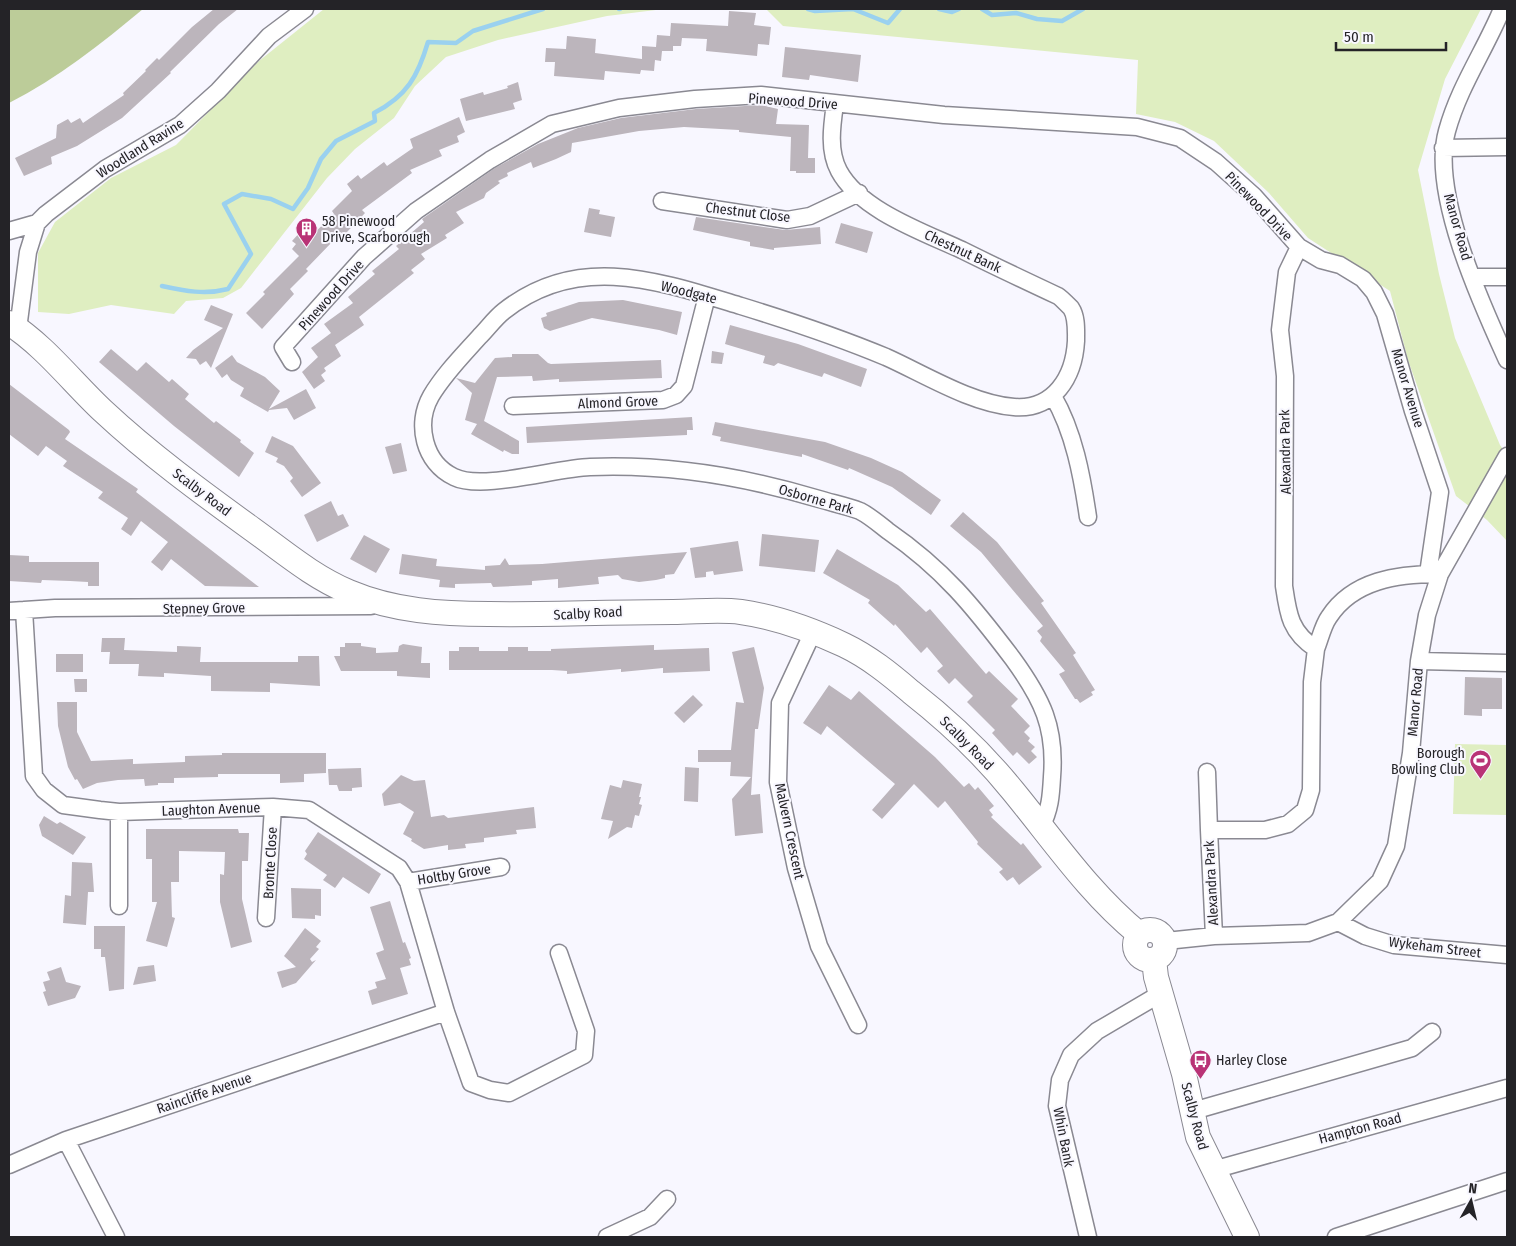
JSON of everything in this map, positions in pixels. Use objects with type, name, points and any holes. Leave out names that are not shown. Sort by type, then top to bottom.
[{"type":"highway","name":"Scalby Road","points":[[14,326],[57,364],[79,389],[116,423],[184,479],[292,559],[323,579],[372,601],[447,614],[536,616],[629,611],[721,611],[764,616],[845,645],[871,660],[936,712],[1011,788],[1112,912],[1139,934],[1146,930],[1155,930],[1163,935],[1160,950],[1160,994],[1193,1112],[1198,1137],[1212,1170],[1247,1237]]},
{"type":"street","name":"Woodland Ravine","points":[[9,230],[37,223],[105,169],[180,125],[218,91],[269,36],[305,9]]},
{"type":"street","name":"Manor Road","points":[[1503,13],[1456,106],[1443,148],[1445,183],[1451,213],[1473,278],[1507,360]]},
{"type":"street","name":"Pinewood Drive","points":[[292,362],[283,348],[364,257],[416,211],[490,160],[552,124],[619,108],[695,99],[761,95],[944,115],[1137,127],[1159,131],[1180,138],[1216,162],[1254,196],[1299,247]]},
{"type":"street","name":"Chestnut Bank","points":[[834,104],[833,153],[838,169],[845,181],[858,193],[893,218],[1058,296],[1072,309],[1076,335],[1074,359],[1066,380],[1053,396]]},
{"type":"street","points":[[1443,148],[1507,147]]},
{"type":"street","name":"Chestnut Close","points":[[662,201],[787,220],[810,216],[858,193]]},
{"type":"street","points":[[14,326],[28,252],[37,223]]},
{"type":"street","name":"Manor Avenue","points":[[1299,247],[1321,260],[1340,266],[1363,279],[1385,314],[1413,411],[1440,492],[1434,574]]},
{"type":"street","name":"Alexandra Park","points":[[1299,247],[1287,272],[1280,330],[1284,376],[1284,586],[1289,618],[1304,640],[1316,649]]},
{"type":"street","name":"Woodgate","points":[[443,470],[433,460],[424,439],[423,427],[426,407],[450,370],[502,313],[523,299],[557,282],[596,275],[638,279],[708,296],[834,335],[984,401],[1023,407],[1039,403],[1053,396]]},
{"type":"street","points":[[1473,278],[1507,277]]},
{"type":"street","name":"Almond Grove","points":[[513,406],[663,400],[672,398],[684,386],[708,296]]},
{"type":"street","points":[[1053,396],[1063,413],[1069,430],[1083,484],[1088,517]]},
{"type":"street","name":"Manor Road","points":[[1160,950],[1214,936],[1308,933],[1338,922],[1380,881],[1396,846],[1411,754],[1419,661],[1434,574],[1481,502],[1507,456]]},
{"type":"street","name":"Osborne Park","points":[[443,470],[456,478],[476,481],[587,467],[660,467],[795,492],[861,512],[930,561],[954,585],[1014,662],[1044,708],[1051,729],[1054,752],[1050,811],[1041,826]]},
{"type":"street","name":"Alexandra Park","points":[[1209,830],[1266,830],[1288,824],[1305,810],[1311,790],[1312,682],[1316,649],[1328,617],[1347,596],[1374,582],[1406,574],[1434,574]]},
{"type":"street","name":"Stepney Grove","points":[[16,611],[347,605],[399,607]]},
{"type":"street","name":"Laughton Avenue","points":[[16,611],[34,776],[44,790],[63,805],[119,812],[273,807],[309,810],[399,868],[408,882],[446,1012],[471,1083],[490,1090],[509,1093],[584,1055],[586,1031],[559,953]]},
{"type":"street","name":"Malvern Crescent","points":[[813,632],[780,703],[778,782],[796,868],[819,946],[858,1025]]},
{"type":"street","points":[[1419,661],[1507,663]]},
{"type":"street","name":"Alexandra Park","points":[[1207,772],[1214,936]]},
{"type":"street","name":"Bronte Close","points":[[266,918],[273,807]]},
{"type":"street","points":[[119,812],[119,906]]},
{"type":"street","name":"Holtby Grove","points":[[408,882],[501,866]]},
{"type":"street","name":"Wykeham Street","points":[[1338,922],[1364,936],[1394,945],[1507,956]]},
{"type":"street","name":"Whin Bank","points":[[1088,1237],[1056,1106],[1060,1080],[1071,1055],[1097,1031],[1160,994]]},
{"type":"street","name":"Raincliffe Avenue","points":[[9,1165],[66,1140],[446,1012]]},
{"type":"street","points":[[1193,1112],[1412,1048],[1432,1032]]},
{"type":"street","name":"Hampton Road","points":[[1212,1170],[1507,1088]]},
{"type":"street","points":[[66,1140],[116,1237]]},
{"type":"street","points":[[1336,1237],[1507,1181]]},
{"type":"street","points":[[607,1237],[650,1217],[667,1199]]},
{"type":"green space","points":[[143,9],[79,60],[45,83],[9,103],[9,10]]},
{"type":"green space","points":[[324,9],[664,9],[607,16],[498,40],[446,57],[415,86],[394,118],[355,149],[327,178],[241,288],[223,298],[186,301],[174,314],[111,305],[69,314],[38,312],[38,253],[55,222],[111,178],[176,145],[259,61]]},
{"type":"green space","points":[[766,9],[1481,9],[1445,79],[1418,170],[1439,274],[1455,338],[1500,445],[1507,455],[1507,541],[1487,520],[1456,496],[1408,360],[1390,291],[1308,238],[1269,193],[1214,141],[1175,122],[1136,114],[1138,60],[783,26]]},
{"type":"green space","name":"Borough Bowling Club","points":[[1455,744],[1507,745],[1507,815],[1453,814]]},
{"type":"building","points":[[214,9],[238,9],[219,24],[171,73],[122,118],[77,146],[51,157],[52,164],[24,176],[15,158],[56,138],[57,125],[68,119],[71,123],[80,118],[83,123],[124,95],[123,93],[157,58],[159,60],[192,27]]},
{"type":"building","points":[[729,11],[756,13],[754,25],[771,27],[769,45],[758,44],[757,56],[706,51],[707,39],[682,38],[681,46],[673,46],[673,51],[662,51],[661,61],[655,60],[654,71],[641,70],[640,74],[605,71],[604,80],[554,76],[555,62],[545,62],[546,48],[566,49],[567,36],[596,39],[595,53],[642,59],[642,46],[656,47],[657,35],[670,36],[671,23],[728,26]]},
{"type":"building","points":[[785,47],[861,55],[858,82],[810,75],[809,80],[782,77]]},
{"type":"building","points":[[518,82],[522,100],[513,103],[515,109],[466,121],[460,99],[483,92],[484,95],[508,88],[507,86]]},
{"type":"building","points":[[761,105],[778,109],[776,124],[809,125],[808,158],[815,158],[815,173],[796,173],[796,171],[790,171],[791,137],[739,132],[739,130],[684,127],[639,131],[572,143],[571,152],[556,159],[533,168],[531,162],[507,173],[508,176],[498,181],[500,183],[486,193],[484,198],[456,212],[464,223],[445,235],[447,238],[421,254],[425,259],[411,270],[414,273],[359,317],[364,325],[335,345],[341,356],[324,368],[326,371],[321,375],[325,381],[314,389],[302,372],[318,357],[311,348],[331,333],[324,324],[353,303],[348,297],[375,274],[372,271],[399,249],[396,246],[424,222],[422,219],[495,168],[538,144],[578,128],[621,118],[696,109]]},
{"type":"building","points":[[459,117],[465,132],[457,136],[459,142],[439,150],[442,156],[410,170],[412,173],[362,210],[365,213],[347,232],[336,243],[333,241],[306,269],[308,271],[290,289],[294,294],[262,329],[246,313],[265,294],[263,292],[299,256],[292,249],[296,244],[292,241],[302,230],[310,237],[334,214],[332,211],[352,191],[347,184],[358,175],[361,179],[384,162],[387,166],[413,148],[410,139]]},
{"type":"building","points":[[589,208],[600,210],[599,214],[615,217],[611,237],[584,232]]},
{"type":"building","points":[[696,217],[785,230],[820,227],[821,244],[774,248],[774,250],[750,246],[750,242],[693,230]]},
{"type":"building","points":[[841,223],[873,232],[867,253],[835,243]]},
{"type":"building","points":[[623,300],[682,312],[677,335],[592,318],[550,331],[544,328],[541,318],[547,316],[546,313],[579,302]]},
{"type":"building","points":[[211,305],[233,314],[211,368],[206,361],[200,365],[196,359],[186,358],[193,350],[223,328],[204,320]]},
{"type":"building","points":[[730,325],[798,344],[867,369],[861,387],[824,373],[822,377],[778,363],[774,366],[763,363],[765,356],[725,344]]},
{"type":"building","points":[[111,349],[137,371],[146,362],[169,382],[172,379],[189,394],[185,399],[214,423],[216,421],[241,440],[240,442],[254,453],[239,477],[174,426],[99,362]]},
{"type":"building","points":[[712,351],[724,353],[722,364],[711,363]]},
{"type":"building","points":[[512,354],[538,354],[551,364],[661,360],[662,378],[559,382],[559,379],[533,381],[532,376],[497,377],[484,421],[519,441],[519,454],[512,454],[504,450],[503,452],[471,434],[477,424],[465,420],[472,393],[456,378],[475,383],[495,358],[512,357]]},
{"type":"building","points":[[232,355],[237,362],[265,377],[280,391],[269,409],[306,389],[316,408],[294,420],[287,408],[269,410],[268,412],[240,396],[244,388],[231,380],[227,374],[222,378],[215,368]]},
{"type":"building","points":[[9,384],[69,430],[70,432],[65,439],[138,489],[136,492],[259,587],[205,586],[171,559],[162,571],[151,562],[168,542],[141,521],[131,536],[121,529],[128,518],[98,498],[103,492],[63,466],[67,461],[46,446],[38,456],[9,434]]},
{"type":"building","points":[[692,417],[693,430],[687,430],[687,435],[527,443],[526,427]]},
{"type":"building","points":[[715,422],[825,442],[871,458],[902,472],[941,500],[931,515],[892,487],[849,468],[848,470],[802,454],[802,457],[720,441],[721,437],[712,435]]},
{"type":"building","points":[[272,436],[293,446],[321,483],[302,497],[290,481],[293,478],[284,466],[276,462],[278,458],[265,452]]},
{"type":"building","points":[[401,443],[407,471],[393,474],[385,447]]},
{"type":"building","points":[[331,501],[338,516],[343,514],[349,526],[317,542],[304,515]]},
{"type":"building","points":[[963,512],[997,542],[1044,601],[1041,603],[1076,653],[1073,655],[1095,690],[1091,692],[1093,695],[1080,703],[1075,699],[1059,674],[1065,671],[1040,641],[1042,637],[1037,631],[1043,626],[981,552],[950,526]]},
{"type":"building","points":[[762,534],[819,540],[815,572],[759,566]]},
{"type":"building","points":[[364,535],[390,549],[376,573],[350,559]]},
{"type":"building","points":[[738,541],[743,571],[714,575],[713,571],[706,572],[706,577],[695,578],[690,548]]},
{"type":"building","points":[[837,549],[898,585],[926,612],[930,609],[986,674],[989,671],[1018,699],[1011,706],[1030,726],[1024,732],[1030,738],[1028,741],[1035,747],[1031,751],[1037,757],[1029,764],[1017,752],[1013,756],[992,733],[995,730],[967,702],[973,696],[955,678],[949,684],[937,671],[943,666],[927,647],[921,653],[895,624],[894,626],[868,603],[870,600],[823,573]]},
{"type":"building","points":[[687,552],[674,574],[665,575],[665,578],[639,582],[622,579],[618,575],[598,577],[599,584],[558,588],[558,579],[532,581],[532,585],[493,587],[491,583],[455,584],[455,588],[439,587],[440,580],[399,574],[402,554],[437,559],[436,566],[485,570],[485,566],[500,565],[505,558],[509,565],[542,564]]},
{"type":"building","points":[[9,555],[29,556],[29,562],[99,562],[99,586],[88,586],[88,582],[70,581],[42,580],[41,583],[9,581]]},
{"type":"building","points":[[102,638],[125,638],[124,650],[177,652],[177,646],[201,647],[200,662],[298,662],[298,656],[319,656],[320,686],[270,683],[270,692],[211,691],[211,676],[164,673],[164,677],[138,676],[139,664],[109,664],[110,652],[101,652]]},
{"type":"building","points":[[345,643],[361,643],[361,646],[376,648],[376,653],[398,652],[399,646],[403,644],[422,647],[421,663],[430,663],[430,678],[397,676],[397,671],[341,671],[334,656],[340,656],[340,647],[345,647]]},
{"type":"building","points":[[654,645],[654,650],[709,648],[710,671],[663,673],[663,668],[621,672],[621,669],[567,674],[567,671],[552,670],[449,670],[449,651],[459,651],[459,647],[479,647],[479,651],[508,651],[508,647],[528,647],[528,651],[551,651],[551,649]]},
{"type":"building","points":[[754,647],[764,688],[758,729],[755,729],[751,795],[760,794],[763,833],[735,836],[732,799],[751,777],[730,776],[731,762],[698,762],[698,750],[731,750],[736,702],[744,703],[732,652]]},
{"type":"building","points":[[56,654],[83,654],[83,672],[56,672]]},
{"type":"building","points":[[1465,677],[1502,678],[1502,709],[1482,709],[1482,716],[1464,715]]},
{"type":"building","points":[[74,679],[87,679],[87,692],[75,692]]},
{"type":"building","points":[[829,685],[851,700],[859,691],[935,757],[964,787],[969,783],[975,790],[978,787],[994,806],[989,810],[993,815],[991,817],[1021,845],[1023,843],[1042,867],[1019,885],[1013,877],[1007,881],[999,872],[1003,869],[977,844],[978,842],[945,801],[938,808],[914,784],[882,819],[872,810],[895,784],[827,726],[821,735],[803,723]]},
{"type":"building","points":[[693,695],[703,705],[684,723],[674,713]]},
{"type":"building","points":[[57,702],[77,702],[77,732],[91,761],[133,759],[133,764],[185,762],[185,756],[222,755],[222,753],[326,753],[326,773],[304,774],[304,782],[280,783],[280,774],[218,774],[218,777],[174,778],[174,783],[158,783],[158,785],[145,786],[144,779],[118,780],[97,783],[83,789],[77,779],[75,780],[68,767],[58,726]]},
{"type":"building","points":[[685,767],[699,768],[698,802],[684,801]]},
{"type":"building","points":[[361,768],[362,787],[352,788],[352,791],[339,791],[337,785],[329,785],[328,769]]},
{"type":"building","points":[[401,775],[414,781],[425,780],[431,817],[444,815],[448,818],[534,807],[536,828],[516,830],[517,834],[484,838],[484,842],[465,844],[466,848],[448,850],[448,845],[424,849],[403,834],[414,812],[400,803],[384,806],[382,794]]},
{"type":"building","points":[[623,780],[642,784],[639,804],[642,805],[639,816],[635,815],[632,828],[627,827],[608,839],[613,821],[601,819],[610,785],[621,788]]},
{"type":"building","points":[[44,816],[57,824],[60,822],[86,837],[73,855],[42,836],[39,825]]},
{"type":"building","points":[[146,829],[238,829],[239,833],[249,833],[248,861],[242,861],[242,899],[252,942],[231,948],[220,902],[220,874],[224,875],[225,852],[179,851],[179,882],[171,882],[172,917],[175,918],[167,947],[146,941],[157,902],[152,902],[152,859],[146,859]]},
{"type":"building","points":[[318,832],[381,874],[369,894],[343,877],[335,888],[323,880],[327,875],[304,859],[307,854],[305,851]]},
{"type":"building","points":[[72,862],[92,863],[94,892],[88,892],[86,925],[63,923],[65,895],[71,896]]},
{"type":"building","points":[[291,888],[321,889],[321,916],[315,915],[315,919],[292,918]]},
{"type":"building","points":[[390,901],[403,943],[405,942],[411,958],[409,959],[411,965],[400,968],[408,994],[372,1005],[368,991],[377,988],[375,982],[386,979],[376,953],[384,950],[370,907]]},
{"type":"building","points":[[94,926],[125,926],[124,989],[109,991],[105,957],[101,957],[101,949],[94,949]]},
{"type":"building","points":[[305,928],[321,941],[316,947],[319,949],[310,959],[312,962],[316,960],[296,983],[282,988],[277,972],[296,967],[284,956]]},
{"type":"building","points":[[154,965],[156,981],[133,985],[138,967]]},
{"type":"building","points":[[61,967],[66,982],[81,986],[75,998],[48,1006],[43,992],[46,991],[43,982],[50,980],[47,972]]},
{"type":"waterway","points":[[162,286],[203,292],[228,289],[251,254],[224,204],[242,194],[271,199],[293,209],[308,188],[321,159],[336,141],[375,121],[374,113],[395,100],[410,84],[420,65],[428,42],[456,43],[473,31],[543,9]]},
{"type":"waterway","points":[[808,9],[815,11],[853,9],[888,23],[900,9]]},
{"type":"waterway","points":[[939,9],[952,12],[959,9]]},
{"type":"waterway","points":[[982,9],[992,15],[1016,13],[1037,19],[1062,21],[1083,9]]},
{"type":"place","name":"58 Pinewood Drive, Scarborough","points":[[306,248]]},
{"type":"place","name":"Borough Bowling Club","points":[[1481,780]]},
{"type":"place","name":"Harley Close","points":[[1200,1079]]}]
